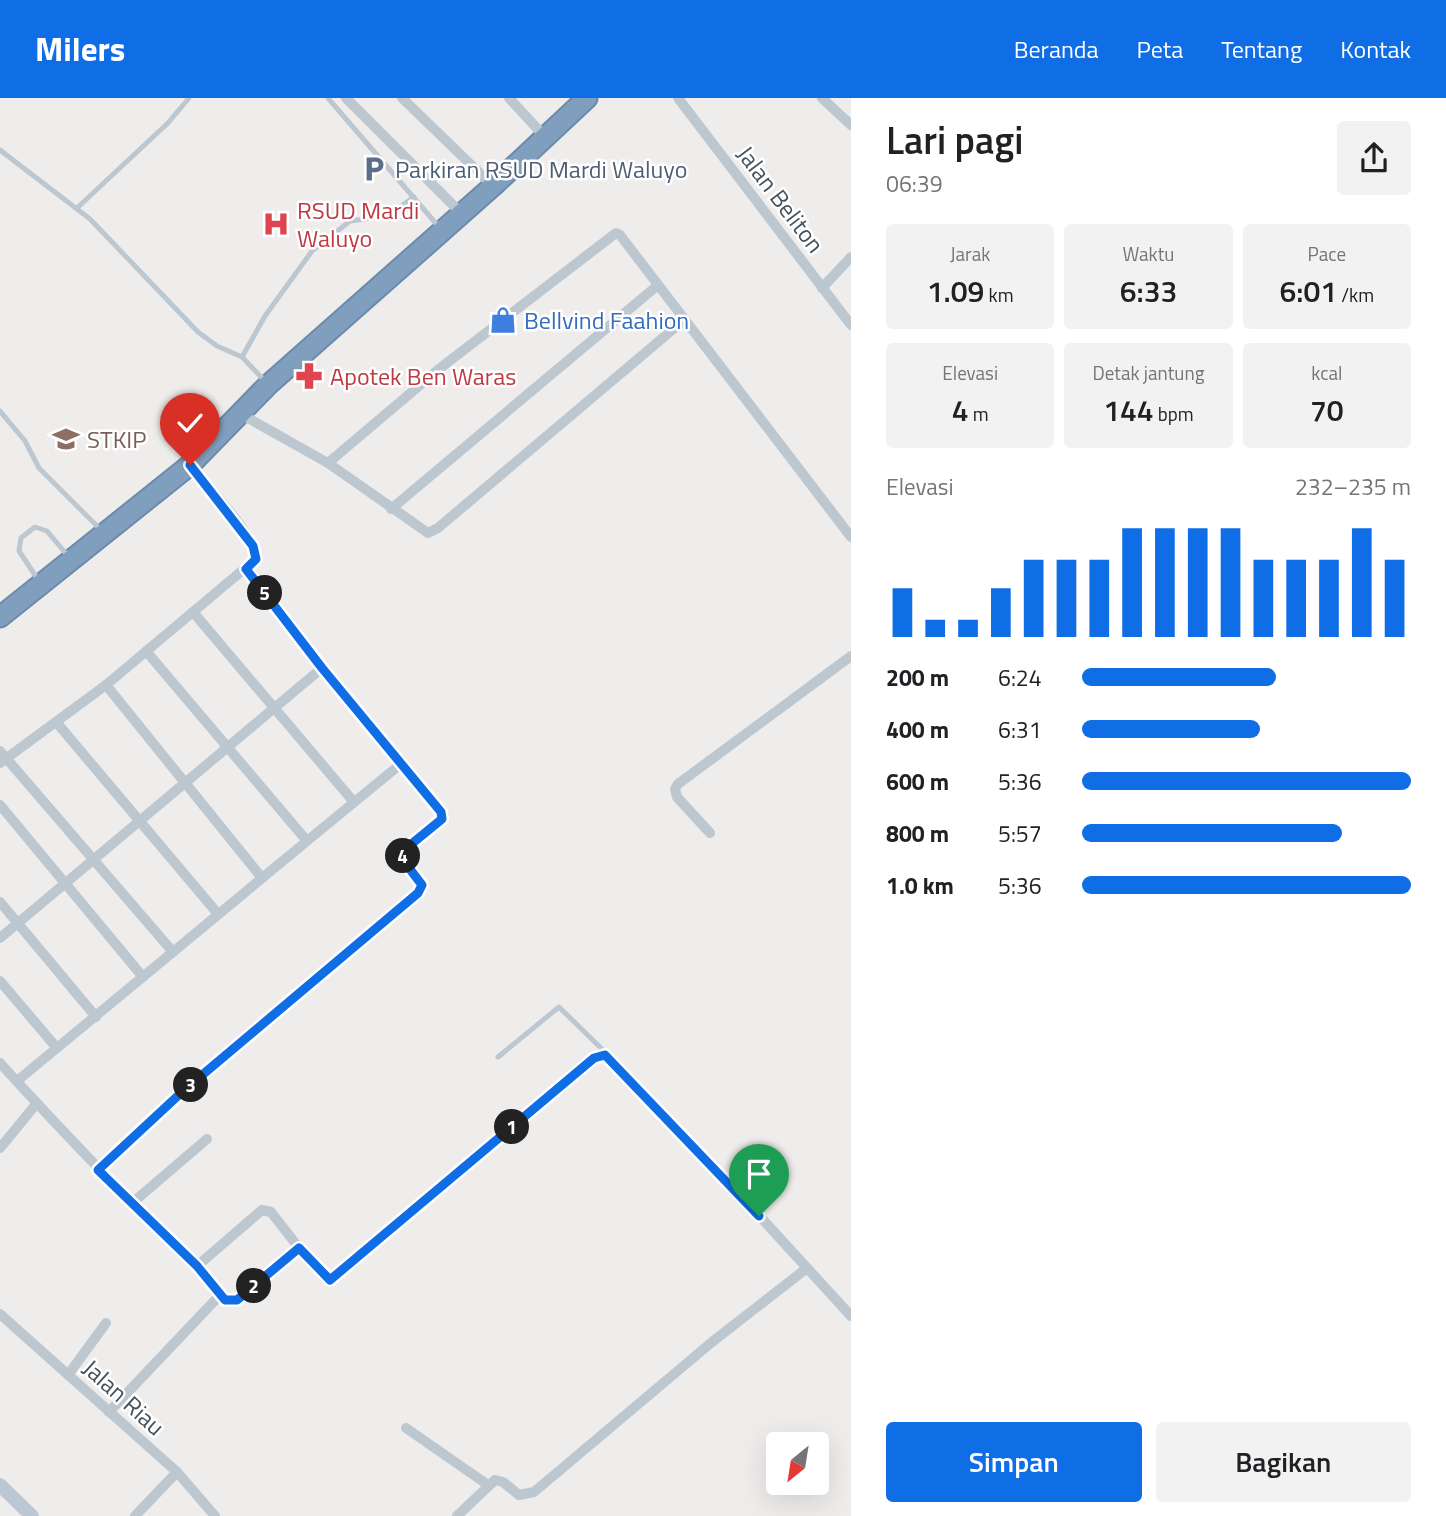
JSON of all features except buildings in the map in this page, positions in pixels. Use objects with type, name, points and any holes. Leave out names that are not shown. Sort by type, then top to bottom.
[{"type":"highway","points":[[0,617],[190,465],[268,385],[493,186],[587,98]]},
{"type":"street","points":[[346,98],[461,213]]},
{"type":"street","points":[[402,98],[493,186]]},
{"type":"street","points":[[509,98],[545,137]]},
{"type":"street","name":"Jalan Beliton","points":[[678,98],[851,325]]},
{"type":"street","points":[[822,98],[851,125]]},
{"type":"street","points":[[328,463],[439,369],[612,234],[620,235],[851,537]]},
{"type":"street","points":[[822,288],[851,257]]},
{"type":"street","points":[[391,509],[658,285]]},
{"type":"street","points":[[239,413],[328,463],[421,531],[428,533],[438,528],[684,320]]},
{"type":"street","points":[[173,952],[2,757],[57,723],[106,685],[256,559],[253,546],[190,465]]},
{"type":"street","points":[[98,1170],[182,1092],[421,889],[403,856],[409,846],[440,821],[442,816],[246,569]]},
{"type":"street","points":[[193,612],[353,801]]},
{"type":"street","points":[[146,651],[307,841]]},
{"type":"street","points":[[709,833],[677,797],[675,789],[678,784],[851,656]]},
{"type":"street","points":[[0,938],[322,668]]},
{"type":"street","points":[[106,685],[262,878]]},
{"type":"street","points":[[57,723],[218,914]]},
{"type":"street","points":[[17,1081],[401,763]]},
{"type":"street","points":[[0,806],[143,977]]},
{"type":"street","points":[[0,902],[96,1017]]},
{"type":"street","points":[[0,981],[56,1047]]},
{"type":"street","points":[[197,1266],[262,1210],[271,1212],[326,1278],[336,1277],[594,1058],[608,1056],[851,1316]]},
{"type":"street","points":[[0,1063],[98,1170],[197,1266],[220,1295],[230,1301],[237,1300],[299,1248]]},
{"type":"street","points":[[0,1148],[37,1103]]},
{"type":"street","points":[[131,1204],[208,1139]]},
{"type":"street","points":[[457,1516],[488,1485],[498,1480],[519,1495],[534,1492],[712,1342],[807,1268]]},
{"type":"street","points":[[109,1412],[220,1295]]},
{"type":"street","name":"Jalan Riau","points":[[0,1314],[177,1472],[215,1516]]},
{"type":"street","points":[[68,1375],[106,1324]]},
{"type":"street","points":[[406,1427],[488,1485]]},
{"type":"street","points":[[135,1516],[177,1472]]},
{"type":"street","points":[[0,1485],[32,1516]]},
{"type":"lane","points":[[77,208],[168,123],[189,98]]},
{"type":"lane","points":[[328,98],[441,230]]},
{"type":"lane","points":[[0,150],[77,208],[198,332],[217,346],[242,357],[268,385]]},
{"type":"lane","points":[[242,357],[265,316],[312,251],[350,221],[387,216],[414,197]]},
{"type":"lane","points":[[0,411],[25,441],[39,468],[104,533]]},
{"type":"lane","points":[[41,583],[19,551],[21,538],[35,527],[47,531],[71,559]]},
{"type":"lane","points":[[499,1058],[559,1006],[608,1056]]},
{"type":"place","name":"Parkiran RSUD Mardi Waluyo","points":[[374,169]]},
{"type":"place","name":"RSUD Mardi Waluyo","points":[[276,224]]},
{"type":"place","name":"Bellvind Faahion","points":[[503,320]]},
{"type":"place","name":"Apotek Ben Waras","points":[[309,376]]},
{"type":"place","name":"STKIP","points":[[66,439]]},
{"type":"route","points":[[190,465],[253,546],[256,559],[246,569],[322,668],[441,812],[442,819],[409,846],[403,856],[405,865],[422,885],[418,893],[182,1092],[98,1170],[197,1266],[225,1300],[237,1300],[243,1296],[299,1248],[330,1280],[594,1058],[605,1055],[611,1058],[759,1216]]}]
